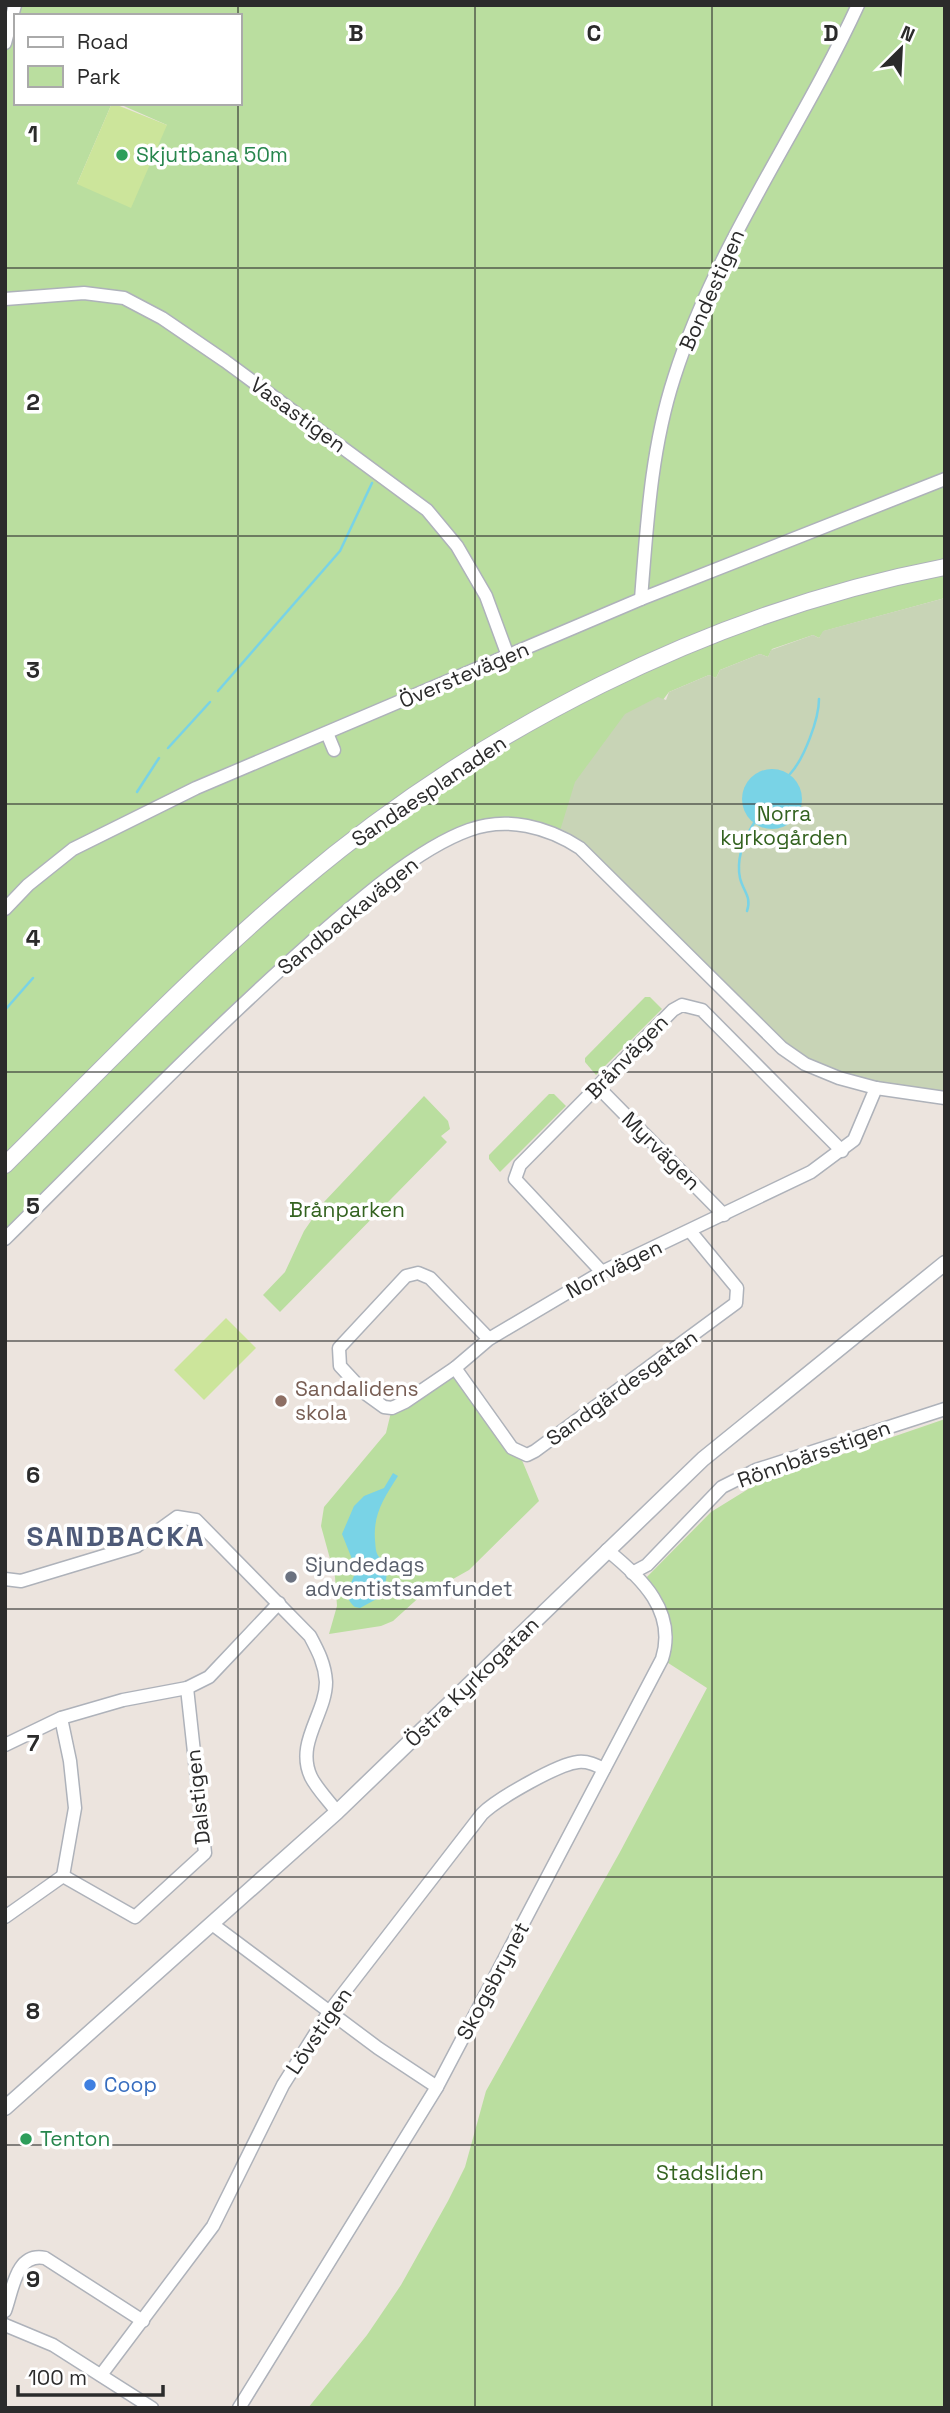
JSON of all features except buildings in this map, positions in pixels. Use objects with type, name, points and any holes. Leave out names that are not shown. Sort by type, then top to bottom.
[{"type":"main road","name":"Sandaesplanaden","points":[[5,1165],[222,953],[297,885],[369,828],[475,757],[566,702],[660,656],[786,609],[945,567]]},
{"type":"street","points":[[5,43],[15,5]]},
{"type":"street","name":"Bondestigen","points":[[641,598],[649,492],[660,435],[674,379],[698,312],[722,260],[805,109],[858,5]]},
{"type":"street","name":"Vasastigen","points":[[5,299],[84,293],[124,298],[162,318],[225,361],[427,510],[457,546],[486,596],[508,656]]},
{"type":"street","name":"Överstevägen","points":[[5,909],[28,885],[86,842],[196,788],[641,598],[945,479]]},
{"type":"street","points":[[327,733],[334,750]]},
{"type":"street","name":"Sandbackavägen","points":[[5,1238],[249,998],[334,922],[413,861],[468,830],[486,825],[527,826],[559,834],[580,848],[782,1048],[805,1064],[838,1078],[876,1088],[945,1098]]},
{"type":"street","name":"Brånvägen","points":[[602,1272],[515,1179],[520,1165],[673,1010],[682,1005],[693,1005],[702,1010],[842,1151]]},
{"type":"street","name":"Myrvägen","points":[[598,1087],[724,1215]]},
{"type":"street","name":"Norrvägen","points":[[489,1339],[430,1278],[418,1273],[406,1276],[343,1340],[337,1356],[340,1366],[366,1394],[384,1407],[392,1408],[455,1368],[489,1339],[602,1272],[811,1172],[842,1151],[861,1128],[876,1088]]},
{"type":"street","name":"Sandgärdesgatan","points":[[455,1368],[512,1448],[527,1455],[535,1451],[736,1303],[737,1288],[690,1231]]},
{"type":"street","name":"Östra Kyrkogatan","points":[[5,2108],[337,1812],[703,1459],[945,1263]]},
{"type":"street","name":"Rönnbärsstigen","points":[[632,1573],[647,1565],[722,1488],[756,1470],[945,1409]]},
{"type":"street","points":[[5,1580],[21,1581],[137,1546],[177,1517],[187,1516],[196,1520],[310,1636],[323,1661],[326,1684],[307,1753],[311,1777],[337,1812]]},
{"type":"street","name":"Skogsbrynet","points":[[239,2408],[437,2087],[667,1644],[666,1618],[660,1606],[632,1573],[607,1550]]},
{"type":"street","points":[[5,1745],[61,1718],[123,1700],[187,1688],[209,1677],[279,1603]]},
{"type":"street","name":"Dalstigen","points":[[63,1876],[135,1917],[205,1853],[187,1688]]},
{"type":"street","points":[[5,1917],[63,1876],[75,1808],[70,1761],[61,1718]]},
{"type":"street","name":"Lövstigen","points":[[101,2375],[213,2226],[283,2085],[329,2011],[492,1804],[572,1763],[591,1763],[604,1769]]},
{"type":"street","points":[[212,1924],[437,2087]]},
{"type":"street","points":[[5,2311],[21,2264],[29,2257],[38,2256],[143,2321]]},
{"type":"street","points":[[5,2325],[53,2345],[152,2408]]},
{"type":"green space","points":[[5,5],[945,5],[945,598],[824,631],[819,638],[813,635],[772,649],[768,657],[760,654],[720,670],[716,678],[709,675],[669,692],[559,834],[527,826],[468,830],[357,903],[5,1238]]},
{"type":"green space","name":"Skjutbana 50m","points":[[111,105],[167,125],[131,208],[77,184]]},
{"type":"green space","name":"Norra kyrkogården","points":[[945,598],[945,1098],[805,1064],[559,834],[575,782],[625,714],[658,697],[666,700],[669,692],[709,675],[716,678],[720,670],[760,654],[768,657],[771,650],[813,635],[819,638],[823,631]]},
{"type":"green space","points":[[645,997],[650,997],[662,1009],[596,1075],[585,1062],[585,1058]]},
{"type":"green space","points":[[549,1094],[554,1094],[566,1106],[500,1172],[489,1159],[489,1155]]},
{"type":"green space","name":"Brånparken","points":[[424,1096],[448,1121],[450,1129],[441,1136],[447,1142],[280,1312],[263,1295],[285,1272],[304,1231],[324,1202]]},
{"type":"green space","points":[[226,1318],[256,1348],[204,1400],[174,1370]]},
{"type":"green space","points":[[455,1368],[519,1453],[539,1501],[469,1570],[453,1579],[435,1583],[393,1621],[381,1626],[329,1634],[337,1606],[335,1577],[321,1526],[324,1507],[386,1433],[392,1408]]},
{"type":"green space","name":"Stadsliden","points":[[945,1419],[945,2408],[308,2408],[367,2335],[401,2285],[448,2201],[465,2167],[486,2091],[620,1852],[707,1688],[662,1659],[667,1631],[642,1582],[711,1512],[758,1483]]},
{"type":"water","points":[[766,769],[778,769],[797,782],[802,799],[800,811],[789,824],[778,829],[766,829],[747,816],[742,805],[742,793],[755,774]]},
{"type":"water","points":[[393,1473],[398,1476],[384,1499],[376,1522],[376,1549],[383,1561],[403,1560],[406,1566],[387,1572],[384,1595],[360,1608],[355,1607],[348,1594],[356,1569],[342,1534],[354,1506],[364,1496],[384,1488]]},
{"type":"waterway","points":[[218,691],[340,551],[372,483]]},
{"type":"waterway","points":[[790,774],[810,738],[819,699]]},
{"type":"waterway","points":[[168,748],[210,702]]},
{"type":"waterway","points":[[137,792],[159,758]]},
{"type":"waterway","points":[[747,911],[748,902],[740,878],[739,864],[744,842],[754,823]]},
{"type":"waterway","points":[[5,1010],[33,978]]},
{"type":"place","name":"Skjutbana 50m","points":[[122,155]]},
{"type":"place","name":"Sandalidens skola","points":[[281,1401]]},
{"type":"place","name":"Sjundedags adventistsamfundet","points":[[291,1577]]},
{"type":"place","name":"Coop","points":[[90,2085]]},
{"type":"place","name":"Tenton","points":[[26,2139]]},
{"type":"district","name":"SANDBACKA","points":[[116,1536]]}]
